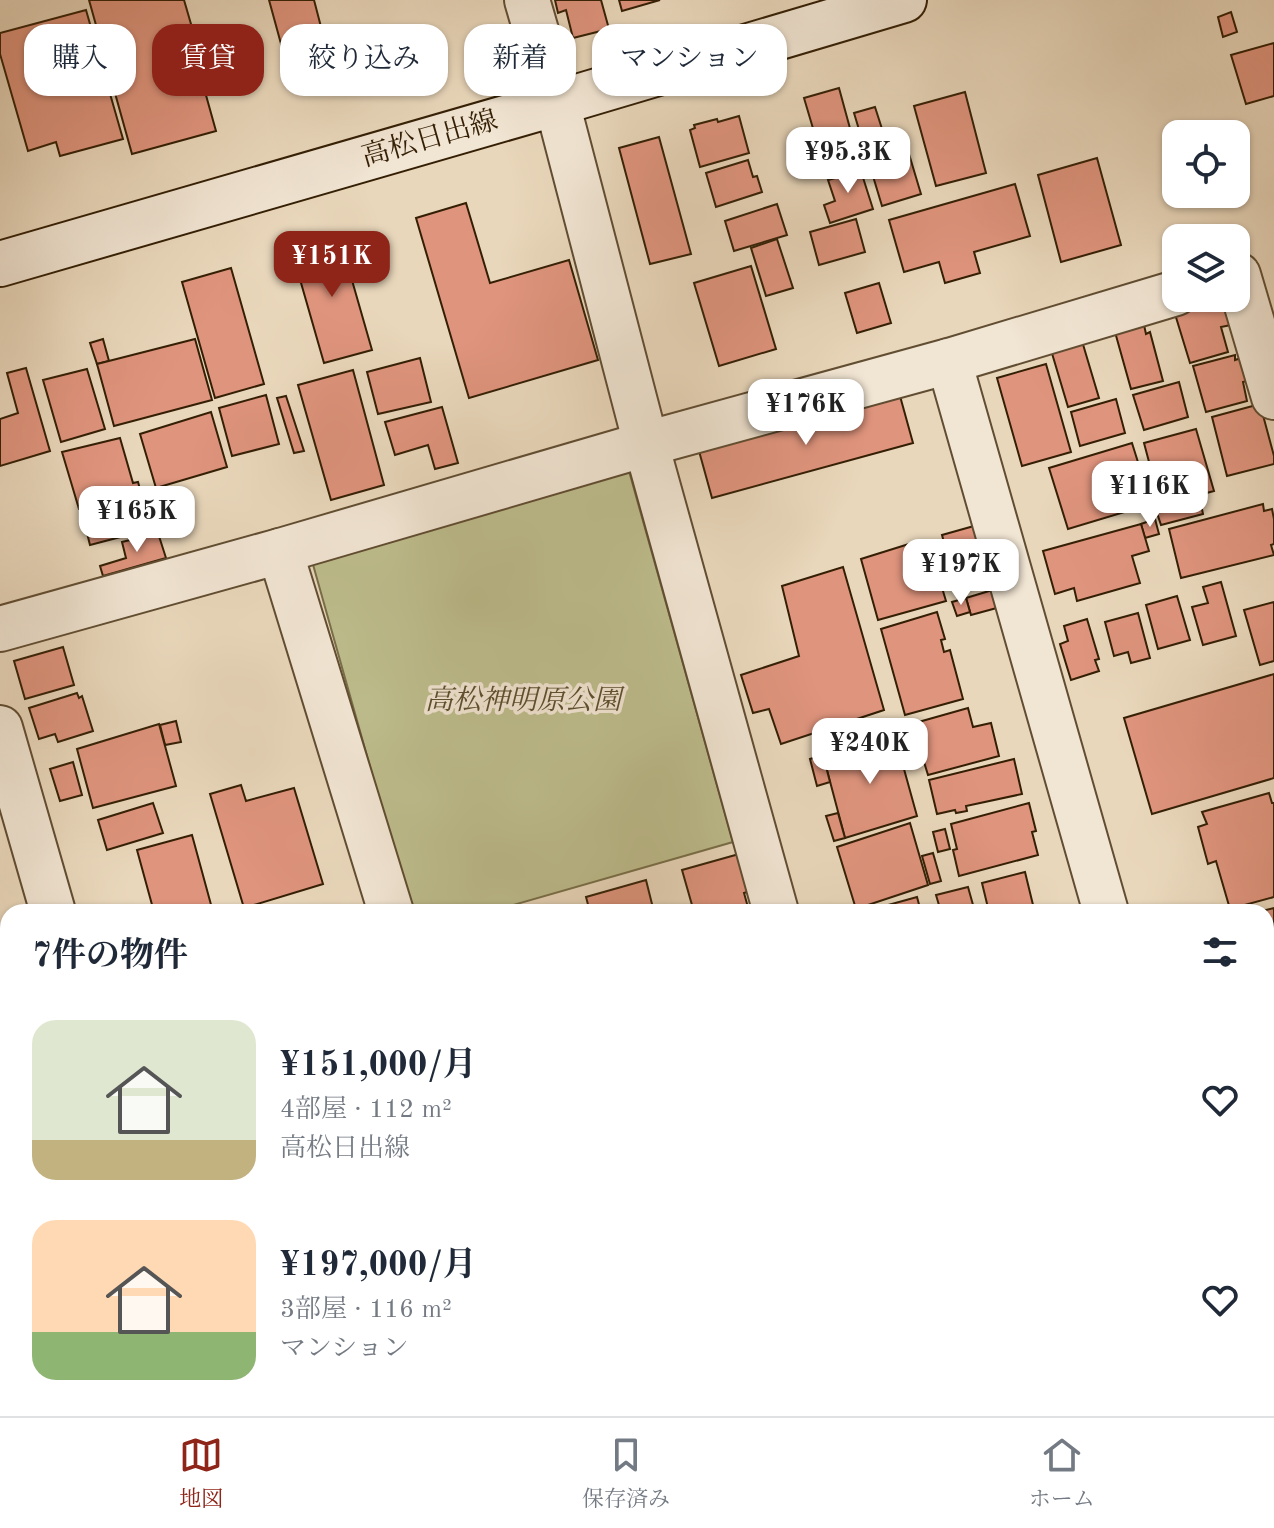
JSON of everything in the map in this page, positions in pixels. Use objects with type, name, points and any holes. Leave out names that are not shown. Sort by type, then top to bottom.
[{"type":"street","points":[[527,0],[774,904]]},
{"type":"street","name":"高松日出線","points":[[0,264],[900,1]]},
{"type":"street","points":[[1250,277],[1274,397]]},
{"type":"street","points":[[0,629],[646,444],[949,361],[1162,297]]},
{"type":"street","points":[[949,361],[1104,904]]},
{"type":"street","points":[[280,551],[389,904]]},
{"type":"street","points":[[0,728],[51,904]]},
{"type":"green space","name":"高松神明原公園","points":[[629,471],[733,842],[517,904],[409,904],[312,561]]},
{"type":"building","points":[[89,0],[184,0],[191,24],[152,24],[152,96],[206,96],[216,131],[132,154],[116,96],[136,96],[136,24],[96,24]]},
{"type":"building","points":[[269,0],[314,0],[320,24],[280,24],[280,40]]},
{"type":"building","points":[[555,0],[601,0],[608,24],[592,24],[592,33],[576,37],[576,24],[570,24],[566,10],[558,13]]},
{"type":"building","points":[[619,0],[660,0],[622,11]]},
{"type":"building","points":[[86,10],[90,24],[34,24]]},
{"type":"building","points":[[1231,12],[1237,32],[1223,37],[1218,17]]},
{"type":"building","points":[[24,27],[24,96],[111,96],[123,139],[60,156],[56,142],[28,151],[0,54],[0,33]]},
{"type":"building","points":[[1274,43],[1274,96],[1246,104],[1231,55]]},
{"type":"building","points":[[839,88],[854,143],[820,152],[804,98]]},
{"type":"building","points":[[965,92],[986,173],[936,186],[914,106]]},
{"type":"building","points":[[875,107],[883,132],[890,129],[893,137],[903,134],[921,194],[882,206],[854,113]]},
{"type":"building","points":[[739,116],[749,153],[700,167],[690,130],[695,128],[694,125]]},
{"type":"building","points":[[659,137],[691,254],[650,264],[619,148]]},
{"type":"building","points":[[1097,158],[1121,245],[1061,262],[1038,175]]},
{"type":"building","points":[[748,160],[762,192],[716,207],[706,173]]},
{"type":"building","points":[[859,165],[873,209],[830,223],[824,205],[835,201],[828,180],[839,177],[837,172]]},
{"type":"building","points":[[1015,184],[1030,236],[974,252],[980,273],[945,283],[939,262],[904,272],[889,220]]},
{"type":"building","points":[[466,203],[490,283],[569,260],[598,360],[469,398],[416,218]]},
{"type":"building","points":[[777,204],[787,235],[734,251],[725,221]]},
{"type":"building","points":[[856,219],[865,252],[819,265],[810,232]]},
{"type":"building","points":[[339,235],[372,350],[324,363],[291,248]]},
{"type":"building","points":[[777,239],[793,288],[766,296],[751,248]]},
{"type":"building","points":[[751,266],[776,349],[719,366],[694,283]]},
{"type":"building","points":[[231,268],[264,384],[215,398],[182,282]]},
{"type":"building","points":[[879,283],[891,323],[857,333],[845,293]]},
{"type":"building","points":[[1227,312],[1231,325],[1221,327],[1228,352],[1190,363],[1175,314]]},
{"type":"building","points":[[1144,325],[1146,334],[1150,332],[1163,381],[1131,389],[1115,332]]},
{"type":"building","points":[[103,339],[109,361],[97,364],[90,343]]},
{"type":"building","points":[[195,339],[212,400],[114,426],[97,364]]},
{"type":"building","points":[[1082,341],[1099,398],[1068,407],[1051,350]]},
{"type":"building","points":[[1235,355],[1235,360],[1244,357],[1251,380],[1243,382],[1247,401],[1206,412],[1193,366]]},
{"type":"building","points":[[420,358],[431,402],[378,414],[367,372]]},
{"type":"building","points":[[1046,364],[1071,452],[1022,466],[997,378]]},
{"type":"building","points":[[26,368],[50,451],[0,466],[0,419],[18,413],[7,373]]},
{"type":"building","points":[[87,369],[105,429],[61,442],[43,380]]},
{"type":"building","points":[[353,370],[384,485],[331,500],[298,385]]},
{"type":"building","points":[[1179,382],[1188,417],[1144,430],[1133,395]]},
{"type":"building","points":[[266,395],[279,444],[232,456],[219,408]]},
{"type":"building","points":[[286,396],[304,451],[294,453],[277,398]]},
{"type":"building","points":[[900,396],[913,443],[712,498],[699,451]]},
{"type":"building","points":[[1116,399],[1125,433],[1080,446],[1071,412]]},
{"type":"building","points":[[1260,404],[1274,464],[1227,476],[1212,417]]},
{"type":"building","points":[[442,407],[458,463],[435,469],[428,445],[395,455],[385,422]]},
{"type":"building","points":[[211,412],[227,467],[156,488],[140,434]]},
{"type":"building","points":[[1196,429],[1214,491],[1199,495],[1203,514],[1161,525],[1157,513],[1162,511],[1144,443]]},
{"type":"building","points":[[120,438],[133,483],[138,482],[151,529],[90,545],[62,452]]},
{"type":"building","points":[[1132,443],[1151,504],[1068,529],[1049,468]]},
{"type":"building","points":[[1263,504],[1264,511],[1272,509],[1274,544],[1271,545],[1274,555],[1181,578],[1169,529]]},
{"type":"building","points":[[1155,519],[1159,534],[1145,538],[1141,524]]},
{"type":"building","points":[[981,524],[986,538],[946,550],[942,535]]},
{"type":"building","points":[[1141,524],[1149,551],[1132,556],[1140,583],[1077,601],[1074,588],[1055,594],[1043,551]]},
{"type":"building","points":[[158,533],[166,558],[103,576],[100,566],[126,558],[122,542]]},
{"type":"building","points":[[912,543],[922,575],[937,571],[946,601],[878,620],[861,559]]},
{"type":"building","points":[[843,567],[884,710],[781,744],[769,709],[753,713],[741,675],[799,656],[782,586]]},
{"type":"building","points":[[1221,582],[1236,636],[1203,645],[1192,607],[1208,603],[1203,587]]},
{"type":"building","points":[[999,588],[1004,606],[971,615],[966,598]]},
{"type":"building","points":[[1177,596],[1190,640],[1158,649],[1146,605]]},
{"type":"building","points":[[966,598],[970,612],[957,616],[952,602]]},
{"type":"building","points":[[1274,602],[1274,661],[1260,665],[1244,610]]},
{"type":"building","points":[[937,612],[945,639],[941,640],[944,652],[950,650],[963,699],[905,715],[881,629]]},
{"type":"building","points":[[1138,613],[1150,658],[1131,663],[1128,652],[1114,656],[1105,622]]},
{"type":"building","points":[[1087,619],[1099,659],[1095,660],[1099,671],[1071,680],[1060,644],[1068,641],[1064,626]]},
{"type":"building","points":[[63,647],[74,685],[25,699],[14,661]]},
{"type":"building","points":[[1274,674],[1274,778],[1152,814],[1124,718]]},
{"type":"building","points":[[77,693],[79,698],[82,696],[93,731],[58,742],[55,734],[39,739],[29,708]]},
{"type":"building","points":[[968,708],[973,727],[991,723],[999,756],[928,775],[924,762],[916,764],[911,743],[919,740],[915,723]]},
{"type":"building","points":[[176,721],[181,742],[165,745],[160,725]]},
{"type":"building","points":[[159,724],[176,786],[93,808],[77,749]]},
{"type":"building","points":[[894,733],[917,816],[845,838],[823,755]]},
{"type":"building","points":[[823,755],[830,782],[817,786],[810,759]]},
{"type":"building","points":[[1014,759],[1022,794],[966,806],[967,811],[937,814],[929,780]]},
{"type":"building","points":[[73,762],[82,795],[60,801],[50,769]]},
{"type":"building","points":[[241,785],[246,801],[294,788],[323,884],[257,904],[243,904],[210,794]]},
{"type":"building","points":[[1269,793],[1274,803],[1274,897],[1248,904],[1229,904],[1216,861],[1208,864],[1198,827],[1207,824],[1202,812]]},
{"type":"building","points":[[153,803],[163,833],[107,850],[98,820]]},
{"type":"building","points":[[1029,803],[1038,855],[959,876],[951,824]]},
{"type":"building","points":[[838,813],[845,838],[834,841],[826,816]]},
{"type":"building","points":[[910,823],[928,885],[871,904],[854,904],[837,847]]},
{"type":"building","points":[[945,829],[950,849],[938,852],[933,832]]},
{"type":"building","points":[[192,835],[211,904],[152,904],[137,850]]},
{"type":"building","points":[[933,853],[941,881],[930,884],[922,856]]},
{"type":"building","points":[[739,854],[750,891],[744,893],[747,904],[692,904],[682,870]]},
{"type":"building","points":[[1025,872],[1033,904],[987,904],[982,883]]},
{"type":"building","points":[[646,880],[652,904],[588,904],[586,897]]},
{"type":"building","points":[[968,887],[973,904],[939,904],[936,895]]},
{"type":"building","points":[[917,897],[919,904],[892,904]]}]
